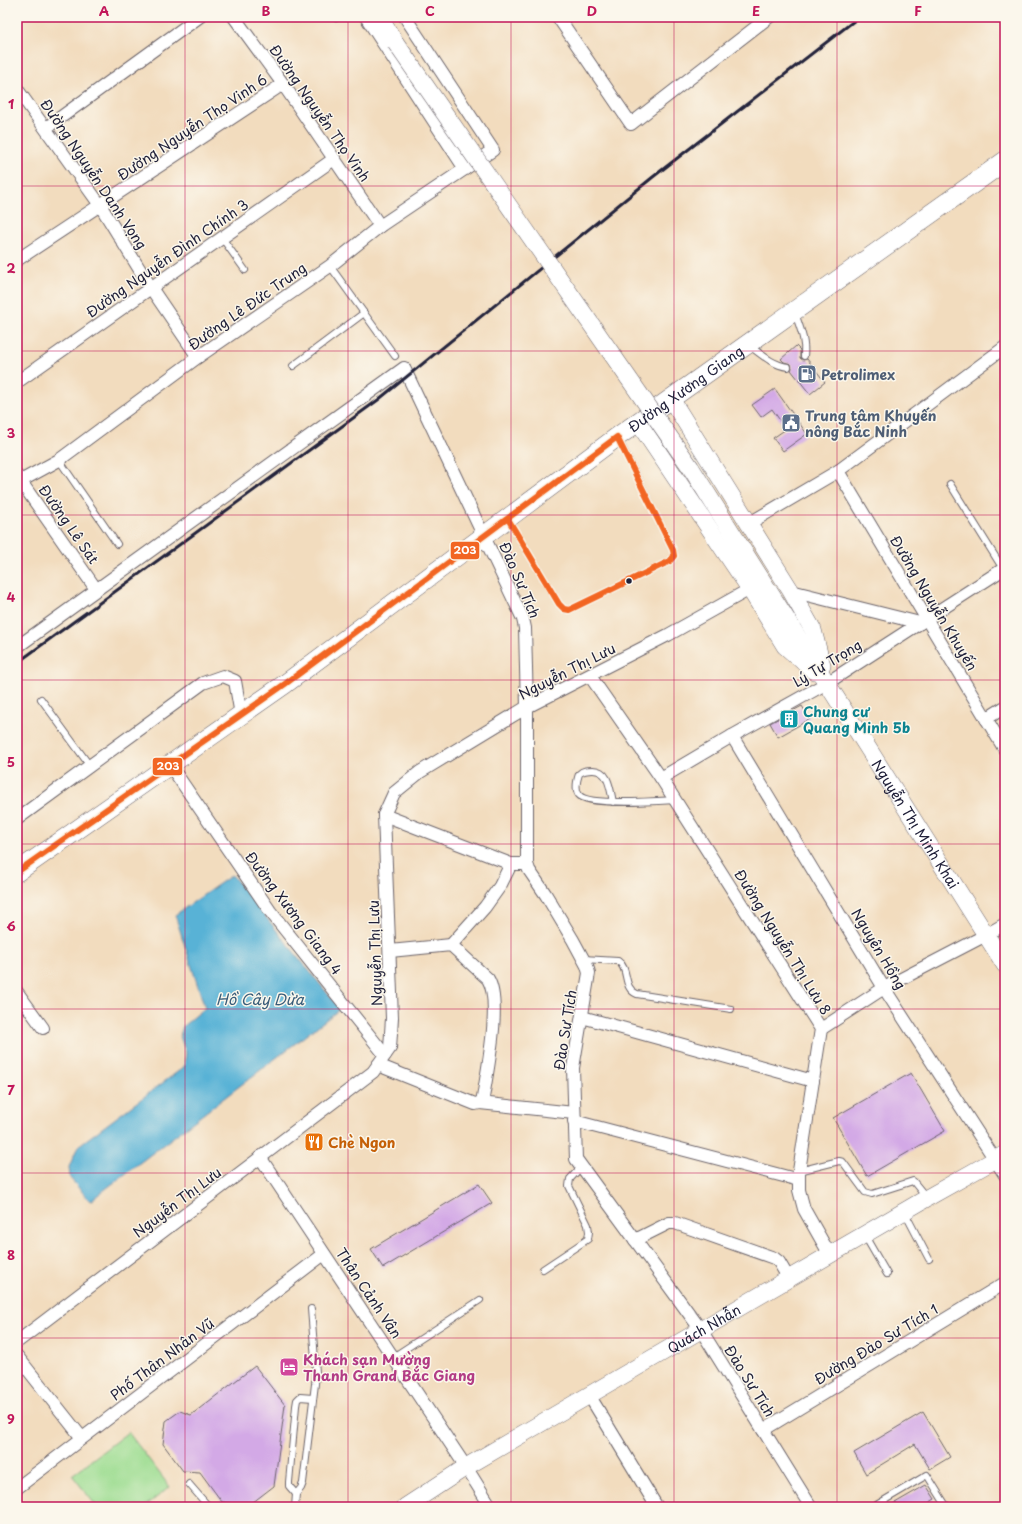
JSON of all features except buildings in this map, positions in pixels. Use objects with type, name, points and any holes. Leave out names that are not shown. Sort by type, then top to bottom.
[{"type":"main road","name":"Nguyễn Thị Minh Khai","points":[[379,17],[691,468],[1005,965]]},
{"type":"main road","name":"Đường Xương Giang","points":[[17,872],[285,684],[617,437],[1005,161]]},
{"type":"main road","points":[[671,399],[791,591],[813,630],[827,683]]},
{"type":"main road","points":[[638,422],[750,589],[785,646],[827,683]]},
{"type":"main road","name":"Quách Nhẫn","points":[[405,1507],[466,1467],[1000,1157]]},
{"type":"street","points":[[46,128],[199,17]]},
{"type":"street","name":"Đường Nguyễn Thọ Vinh","points":[[234,17],[283,84],[380,226]]},
{"type":"street","points":[[366,17],[464,169]]},
{"type":"street","name":"Đường Lê Đức Trung","points":[[18,480],[59,460],[198,357],[330,266],[380,226],[492,150],[404,17]]},
{"type":"street","points":[[558,17],[631,124],[769,17]]},
{"type":"street","name":"Đường Nguyễn Thọ Vinh 6","points":[[17,260],[283,84]]},
{"type":"street","name":"Đường Nguyễn Danh Vọng","points":[[17,89],[100,205],[151,288],[198,357]]},
{"type":"street","name":"Đường Nguyễn Đình Chính 3","points":[[17,382],[334,158]]},
{"type":"street","points":[[748,524],[838,471],[1005,347]]},
{"type":"street","name":"Đào Sư Tích","points":[[96,589],[404,368],[523,619],[525,628],[527,707],[527,864],[529,870],[546,895],[583,959],[589,972],[573,1068],[576,1159],[701,1330],[811,1507]]},
{"type":"street","name":"Đường Nguyễn Khuyến","points":[[838,471],[923,621],[1005,750]]},
{"type":"street","name":"Đường Lê Sát","points":[[18,480],[96,589]]},
{"type":"street","name":"Lý Tự Trọng","points":[[661,778],[827,683],[1004,569]]},
{"type":"street","points":[[17,647],[96,589]]},
{"type":"street","name":"Nguyễn Thị Lưu","points":[[17,1342],[373,1072],[390,1048],[392,1018],[384,815],[394,793],[420,772],[527,707],[668,635],[750,589]]},
{"type":"street","points":[[791,591],[923,621]]},
{"type":"street","points":[[17,819],[203,683],[223,676],[235,681],[241,715]]},
{"type":"street","name":"Đường Nguyễn Thị Lưu 8","points":[[590,676],[661,778],[821,1029],[799,1176],[799,1190],[804,1209],[830,1255]]},
{"type":"street","points":[[986,719],[1005,707]]},
{"type":"street","name":"Nguyên Hồng","points":[[732,736],[884,988],[1000,1157],[1005,1175]]},
{"type":"street","name":"Đường Xương Giang 4","points":[[170,765],[270,911],[385,1055]]},
{"type":"street","points":[[384,815],[511,864],[527,864]]},
{"type":"street","points":[[390,951],[451,945],[485,907],[500,886],[511,864]]},
{"type":"street","points":[[821,1029],[884,988],[1005,924]]},
{"type":"street","points":[[451,945],[488,979],[493,994],[494,1030],[483,1098],[480,1103]]},
{"type":"street","points":[[17,992],[43,1028]]},
{"type":"street","points":[[582,1017],[813,1081]]},
{"type":"street","points":[[378,1065],[475,1104],[480,1103],[574,1117],[799,1176]]},
{"type":"street","name":"Thân Cảnh Vân","points":[[260,1157],[491,1507]]},
{"type":"street","points":[[635,1240],[669,1223],[675,1223],[774,1258],[779,1262],[789,1279]]},
{"type":"street","name":"Phố Thân Nhân Vũ","points":[[17,1488],[324,1254]]},
{"type":"street","name":"Đường Đào Sư Tích 1","points":[[763,1430],[1005,1283]]},
{"type":"street","points":[[17,1356],[82,1438]]},
{"type":"street","points":[[589,1395],[657,1507]]},
{"type":"lane","points":[[222,238],[245,270]]},
{"type":"lane","points":[[330,266],[395,356]]},
{"type":"lane","points":[[794,310],[804,338],[804,356]]},
{"type":"lane","points":[[293,366],[364,313]]},
{"type":"lane","points":[[747,344],[771,362],[780,366],[788,367]]},
{"type":"lane","points":[[508,519],[559,604],[564,609],[569,610],[670,561],[674,556],[673,550],[617,437]]},
{"type":"lane","points":[[59,460],[117,544]]},
{"type":"lane","points":[[950,484],[1004,569]]},
{"type":"lane","points":[[41,699],[90,766]]},
{"type":"lane","points":[[613,802],[607,778],[603,772],[599,770],[591,770],[578,774],[577,787],[579,796],[586,800],[613,802],[675,800]]},
{"type":"lane","points":[[583,959],[618,961],[622,963],[629,989],[636,994],[731,1010]]},
{"type":"lane","points":[[799,1176],[839,1160],[843,1162],[865,1192],[872,1194],[913,1181],[927,1198]]},
{"type":"lane","points":[[543,1270],[588,1239],[588,1225],[569,1186],[570,1179],[581,1167]]},
{"type":"lane","points":[[904,1212],[929,1259]]},
{"type":"lane","points":[[864,1235],[888,1274]]},
{"type":"lane","points":[[393,1357],[480,1300]]},
{"type":"lane","points":[[295,1507],[296,1494],[303,1483],[316,1372],[311,1309]]},
{"type":"lane","points":[[296,1494],[289,1486],[288,1482],[297,1400],[300,1397],[313,1398]]},
{"type":"lane","points":[[873,1507],[926,1475],[947,1507]]},
{"type":"lane","points":[[189,1484],[209,1507]]},
{"type":"green space","points":[[128,1432],[170,1487],[144,1507],[97,1507],[72,1475]]},
{"type":"water","name":"Hồ Cây Dừa","points":[[232,875],[340,1009],[90,1201],[70,1178],[69,1167],[78,1146],[184,1067],[186,1053],[180,1036],[183,1026],[205,1008],[175,915]]},
{"type":"railway","points":[[17,663],[378,400],[653,177],[859,17]]},
{"type":"transit line","name":"203","points":[[17,872],[285,684],[617,437],[673,550],[674,556],[670,561],[569,610],[564,609],[559,604],[508,519]]},
{"type":"place","name":"Petrolimex","points":[[807,374]]},
{"type":"place","name":"Trung tâm Khuyến nông Bắc Ninh","points":[[791,423]]},
{"type":"place","name":"Chung cư Quang Minh 5b","points":[[789,719]]},
{"type":"place","name":"Chè Ngon","points":[[314,1142]]},
{"type":"place","name":"Khách sạn Mường Thanh Grand Bắc Giang","points":[[289,1367]]}]
